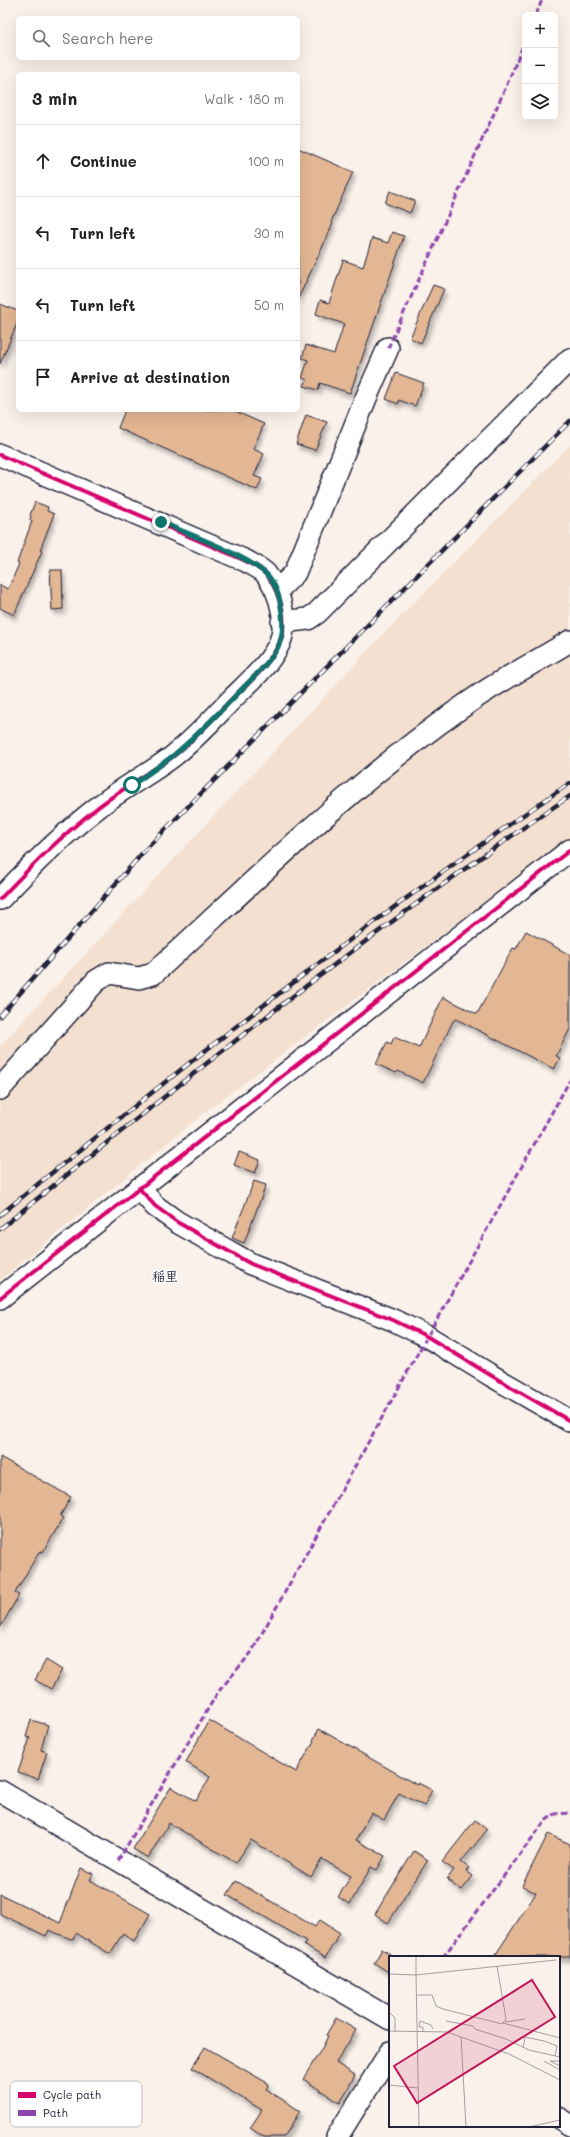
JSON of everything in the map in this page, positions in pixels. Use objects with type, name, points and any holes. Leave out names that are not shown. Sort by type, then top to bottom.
[{"type":"street","points":[[276,591],[295,573],[366,398],[388,348]]},
{"type":"street","points":[[282,622],[308,619],[317,613],[570,359]]},
{"type":"street","points":[[0,455],[246,561],[266,573],[282,606],[282,633],[278,647],[266,664],[192,740],[138,781],[111,797],[76,824],[0,899]]},
{"type":"street","points":[[0,1089],[96,981],[108,973],[139,978],[153,974],[329,813],[395,758],[482,694],[570,641]]},
{"type":"street","points":[[0,1298],[570,850]]},
{"type":"street","points":[[139,1188],[155,1206],[177,1222],[252,1264],[393,1320],[428,1337],[570,1421]]},
{"type":"street","points":[[0,1790],[389,2017]]},
{"type":"street","points":[[337,2137],[389,2054]]},
{"type":"street","points":[[560,2119],[570,2125]]},
{"type":"shaded area","points":[[570,445],[570,838],[204,1113],[0,1280],[0,1046],[369,649]]},
{"type":"building","points":[[300,149],[353,172],[331,222],[333,223],[300,295]]},
{"type":"building","points":[[390,191],[415,201],[410,213],[385,203]]},
{"type":"building","points":[[392,232],[404,236],[350,393],[320,383],[318,390],[304,386],[307,380],[302,378],[308,360],[302,358],[306,345],[334,354],[344,324],[316,314],[320,300],[329,303],[343,260],[363,267],[372,238],[388,243]]},
{"type":"building","points":[[433,285],[444,289],[421,343],[410,338]]},
{"type":"building","points":[[0,304],[16,310],[16,326],[0,364]]},
{"type":"building","points":[[396,373],[424,383],[415,406],[399,400],[398,404],[386,399]]},
{"type":"building","points":[[124,412],[237,412],[264,424],[253,449],[264,454],[254,476],[262,479],[257,490],[118,428]]},
{"type":"building","points":[[306,415],[327,422],[315,450],[296,444]]},
{"type":"building","points":[[35,502],[48,507],[47,511],[54,514],[40,550],[42,551],[14,615],[0,608],[0,585],[8,589],[19,564],[17,563],[32,521],[30,520],[30,515]]},
{"type":"building","points":[[50,570],[62,570],[63,609],[52,610]]},
{"type":"building","points":[[526,931],[570,955],[570,1029],[556,1056],[560,1058],[554,1069],[456,1019],[453,1021],[423,1083],[398,1071],[396,1073],[376,1064],[387,1042],[391,1044],[394,1037],[419,1048],[443,997],[477,1014],[513,948],[516,949]]},
{"type":"building","points":[[239,1152],[260,1160],[255,1173],[234,1165]]},
{"type":"building","points":[[254,1181],[266,1185],[244,1243],[232,1238]]},
{"type":"building","points":[[0,1457],[71,1497],[60,1516],[63,1518],[43,1552],[40,1551],[15,1593],[19,1595],[0,1628]]},
{"type":"building","points":[[46,1660],[62,1670],[51,1689],[35,1680]]},
{"type":"building","points":[[31,1720],[48,1725],[41,1750],[47,1752],[38,1779],[18,1772],[30,1738],[26,1737]]},
{"type":"building","points":[[209,1720],[296,1772],[314,1741],[313,1740],[319,1729],[417,1785],[418,1783],[432,1790],[424,1806],[399,1793],[384,1820],[371,1813],[356,1840],[385,1856],[377,1870],[371,1867],[350,1904],[338,1897],[351,1876],[322,1859],[311,1877],[251,1840],[236,1863],[169,1823],[148,1858],[133,1849],[171,1787],[196,1801],[210,1777],[186,1762]]},
{"type":"building","points":[[475,1820],[487,1830],[461,1862],[469,1868],[466,1871],[473,1876],[461,1891],[447,1879],[454,1870],[442,1862]]},
{"type":"building","points":[[548,1834],[570,1844],[570,1957],[495,1956],[536,1893],[522,1886]]},
{"type":"building","points":[[414,1851],[428,1860],[388,1923],[375,1914]]},
{"type":"building","points":[[81,1868],[93,1874],[90,1880],[150,1914],[134,1941],[123,1933],[110,1954],[76,1933],[73,1940],[49,1930],[46,1936],[0,1914],[0,1894],[60,1923]]},
{"type":"building","points":[[236,1881],[315,1927],[320,1920],[340,1933],[325,1958],[304,1945],[306,1941],[227,1895]]},
{"type":"building","points":[[382,1949],[390,1954],[389,1972],[374,1963]]},
{"type":"building","points":[[336,2018],[356,2030],[336,2063],[355,2075],[340,2103],[303,2079],[322,2048],[328,2036],[326,2035]]},
{"type":"building","points":[[205,2047],[269,2084],[266,2089],[300,2111],[284,2137],[264,2137],[250,2128],[262,2110],[192,2068]]},
{"type":"railway","points":[[0,1016],[146,849],[570,421]]},
{"type":"railway","points":[[0,1215],[209,1047],[351,939],[423,886],[570,783]]},
{"type":"railway","points":[[0,1229],[209,1061],[351,952],[423,899],[570,796]]},
{"type":"marked path","points":[[537,12],[542,0]]},
{"type":"marked path","points":[[388,348],[522,48]]},
{"type":"marked path","points":[[118,1861],[218,1692],[251,1653],[570,1080]]},
{"type":"marked path","points":[[444,1956],[545,1821],[555,1814],[570,1813]]},
{"type":"cycle path","points":[[0,455],[257,567],[266,574],[276,590],[280,600],[283,620],[281,639],[273,655],[256,676],[203,730],[172,757],[106,801],[84,818],[23,875],[0,899]]},
{"type":"cycle path","points":[[0,1298],[570,850]]},
{"type":"cycle path","points":[[139,1188],[155,1206],[177,1222],[251,1264],[393,1320],[428,1337],[570,1421]]},
{"type":"district","name":"稲里","points":[[165,1276]]},
{"type":"route","points":[[132,785],[173,756],[192,740],[219,713],[266,664],[278,647],[282,633],[282,606],[266,573],[246,561],[161,522]]}]
